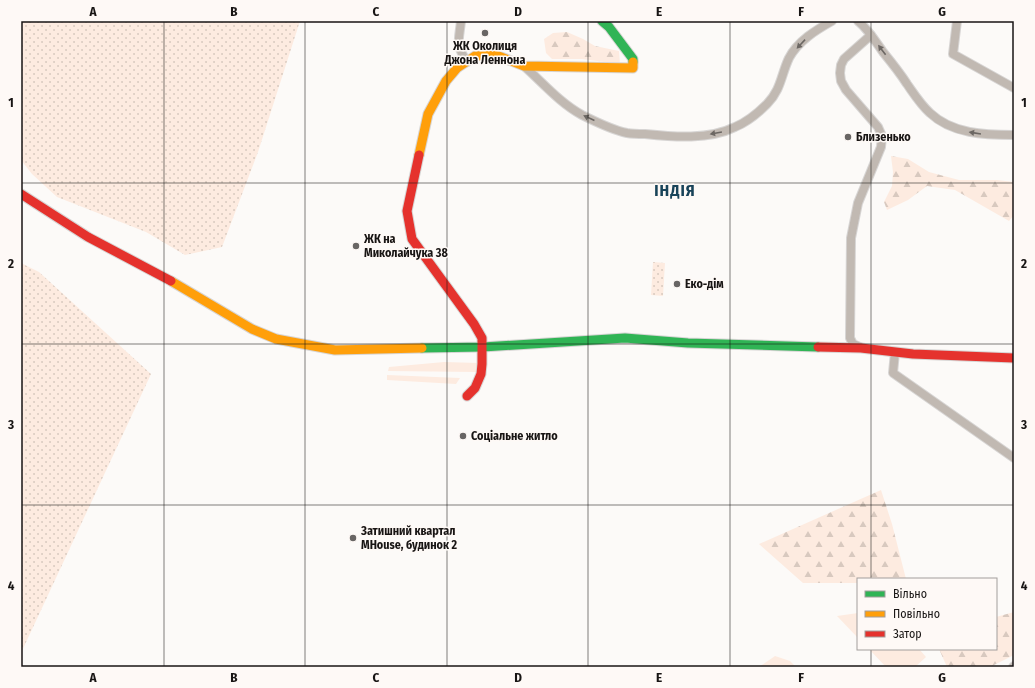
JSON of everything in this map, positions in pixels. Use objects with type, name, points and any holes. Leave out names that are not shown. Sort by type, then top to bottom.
[{"type":"street","points":[[461,21],[458,47],[467,62]]},
{"type":"street","points":[[467,396],[475,388],[480,374],[483,347],[482,338],[474,324],[412,239],[407,211],[428,114],[446,82],[457,68],[475,56],[496,55],[524,66],[633,68],[633,59],[609,27],[602,21]]},
{"type":"street","points":[[524,66],[563,101],[581,114],[604,125],[627,133],[667,136],[703,135],[722,132],[736,127],[751,118],[766,105],[775,95],[794,51],[810,35],[832,21]]},
{"type":"street","points":[[858,21],[871,35],[920,103],[930,114],[941,122],[966,131],[987,135],[1014,135]]},
{"type":"street","points":[[957,21],[953,54],[1014,88]]},
{"type":"street","points":[[861,348],[853,344],[850,338],[851,238],[858,203],[881,147],[882,136],[878,127],[846,90],[841,81],[840,65],[844,59],[871,35]]},
{"type":"street","points":[[21,194],[88,236],[154,271],[252,329],[276,339],[335,350],[483,347],[625,338],[688,343],[861,348],[895,352],[1014,358]]},
{"type":"street","points":[[895,352],[893,373],[1014,458]]},
{"type":"green space","points":[[21,21],[300,21],[258,152],[222,247],[185,255],[146,232],[57,197],[32,174],[21,160]]},
{"type":"green space","points":[[567,32],[595,46],[619,51],[620,64],[582,59],[552,59],[546,53],[544,39],[553,33]]},
{"type":"green space","points":[[891,156],[908,159],[929,172],[959,180],[997,180],[1014,182],[1014,215],[1009,221],[955,190],[927,186],[908,200],[887,210],[884,202],[892,186],[893,172]]},
{"type":"green space","points":[[653,262],[665,263],[663,296],[651,295]]},
{"type":"green space","points":[[21,263],[39,272],[151,374],[21,653]]},
{"type":"green space","points":[[444,362],[479,363],[476,372],[388,371],[389,367]]},
{"type":"green space","points":[[387,375],[460,378],[456,384],[387,380]]},
{"type":"green space","points":[[881,490],[892,524],[906,578],[857,578],[857,583],[803,583],[759,544]]},
{"type":"green space","points":[[1014,612],[1014,655],[990,667],[947,667],[939,650],[997,650],[997,617]]},
{"type":"green space","points":[[857,613],[857,637],[837,616]]},
{"type":"green space","points":[[870,650],[920,650],[926,657],[915,667],[886,667]]},
{"type":"green space","points":[[775,656],[790,661],[796,667],[759,667]]},
{"type":"traffic: fast","points":[[602,21],[609,27],[633,59],[633,62]]},
{"type":"traffic: fast","points":[[422,348],[483,347],[625,338],[688,343],[818,347]]},
{"type":"traffic: slow","points":[[419,155],[428,114],[446,81],[457,68],[475,56],[496,55],[524,66],[633,68],[633,62]]},
{"type":"traffic: slow","points":[[171,281],[252,329],[276,339],[335,350],[422,348]]},
{"type":"traffic: jam","points":[[419,155],[407,211],[412,239],[474,324],[482,338],[481,374],[475,388],[467,396]]},
{"type":"traffic: jam","points":[[21,194],[88,237],[171,281]]},
{"type":"traffic: jam","points":[[818,347],[861,348],[913,354],[1014,358]]},
{"type":"place","name":"ЖК Околиця Джона Леннона","points":[[485,33]]},
{"type":"place","name":"Близенько","points":[[848,137]]},
{"type":"place","name":"ЖК на Миколайчука 38","points":[[356,246]]},
{"type":"place","name":"Еко-дім","points":[[677,284]]},
{"type":"place","name":"Соціальне житло","points":[[463,436]]},
{"type":"place","name":"Затишний квартал MHouse, будинок 2","points":[[353,538]]},
{"type":"district","name":"ІНДІЯ","points":[[675,190]]}]
